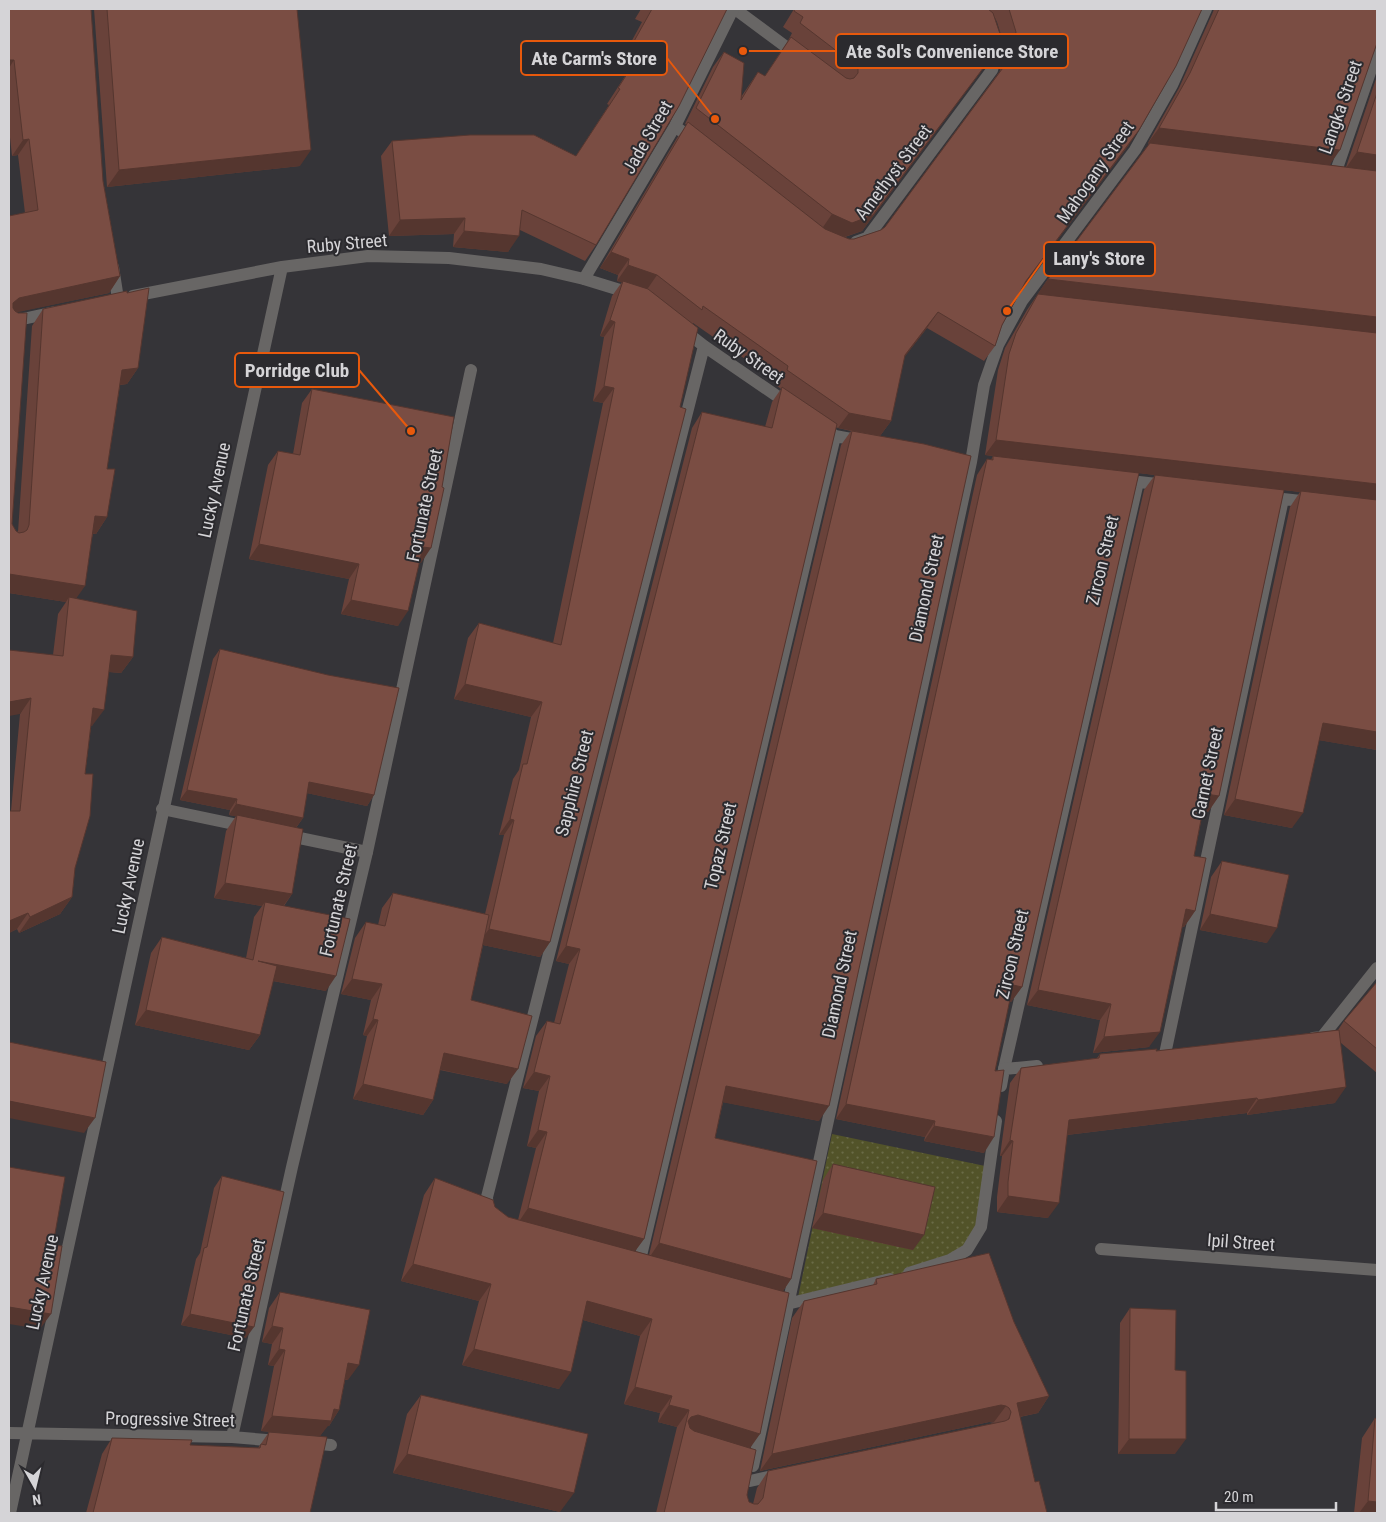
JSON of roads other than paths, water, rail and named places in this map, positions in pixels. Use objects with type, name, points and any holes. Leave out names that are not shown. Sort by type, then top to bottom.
[{"type":"street","points":[[734,9],[810,64]]},
{"type":"street","name":"Jade Street","points":[[584,280],[675,126],[734,9]]},
{"type":"street","name":"Amethyst Street","points":[[841,247],[866,238],[992,70],[998,50],[989,24],[971,9]]},
{"type":"street","name":"Mahogany Street","points":[[971,462],[984,385],[998,345],[1027,302],[1140,150],[1172,86],[1206,9]]},
{"type":"street","name":"Langka Street","points":[[1335,174],[1377,52]]},
{"type":"street","points":[[675,126],[705,149]]},
{"type":"street","name":"Ruby Street","points":[[110,252],[113,300],[282,267],[368,256],[449,258],[541,269],[641,297]]},
{"type":"street","name":"Lucky Avenue","points":[[10,1513],[282,267]]},
{"type":"street","points":[[9,322],[24,323],[71,309]]},
{"type":"street","name":"Ruby Street","points":[[672,321],[704,346],[835,436],[874,444]]},
{"type":"street","name":"Sapphire Street","points":[[493,1222],[489,1218],[487,1197],[704,346]]},
{"type":"street","name":"Fortunate Street","points":[[232,1437],[292,1168],[368,852],[471,370]]},
{"type":"street","name":"Topaz Street","points":[[639,1264],[835,436]]},
{"type":"street","name":"Diamond Street","points":[[746,1497],[750,1481],[750,1459],[787,1304],[971,462]]},
{"type":"street","points":[[1108,478],[1176,486]]},
{"type":"street","name":"Zircon Street","points":[[787,1304],[883,1281],[950,1260],[967,1250],[981,1227],[1004,1069],[1138,482]]},
{"type":"street","points":[[1254,496],[1321,503]]},
{"type":"street","name":"Garnet Street","points":[[1165,1054],[1283,499]]},
{"type":"street","points":[[162,810],[368,852]]},
{"type":"street","points":[[1302,1039],[1322,1037],[1377,968]]},
{"type":"street","points":[[1004,1069],[1051,1065]]},
{"type":"street","name":"Ipil Street","points":[[1101,1249],[1377,1270]]},
{"type":"street","points":[[760,1296],[787,1304]]},
{"type":"street","name":"Progressive Street","points":[[9,1433],[232,1437],[331,1445]]},
{"type":"street","points":[[750,1481],[798,1470]]},
{"type":"place","name":"Ate Sol's Convenience Store","points":[[743,51]]},
{"type":"place","name":"Ate Carm's Store","points":[[715,119]]},
{"type":"place","name":"Lany's Store","points":[[1007,311]]},
{"type":"place","name":"Porridge Club","points":[[411,431]]}]
